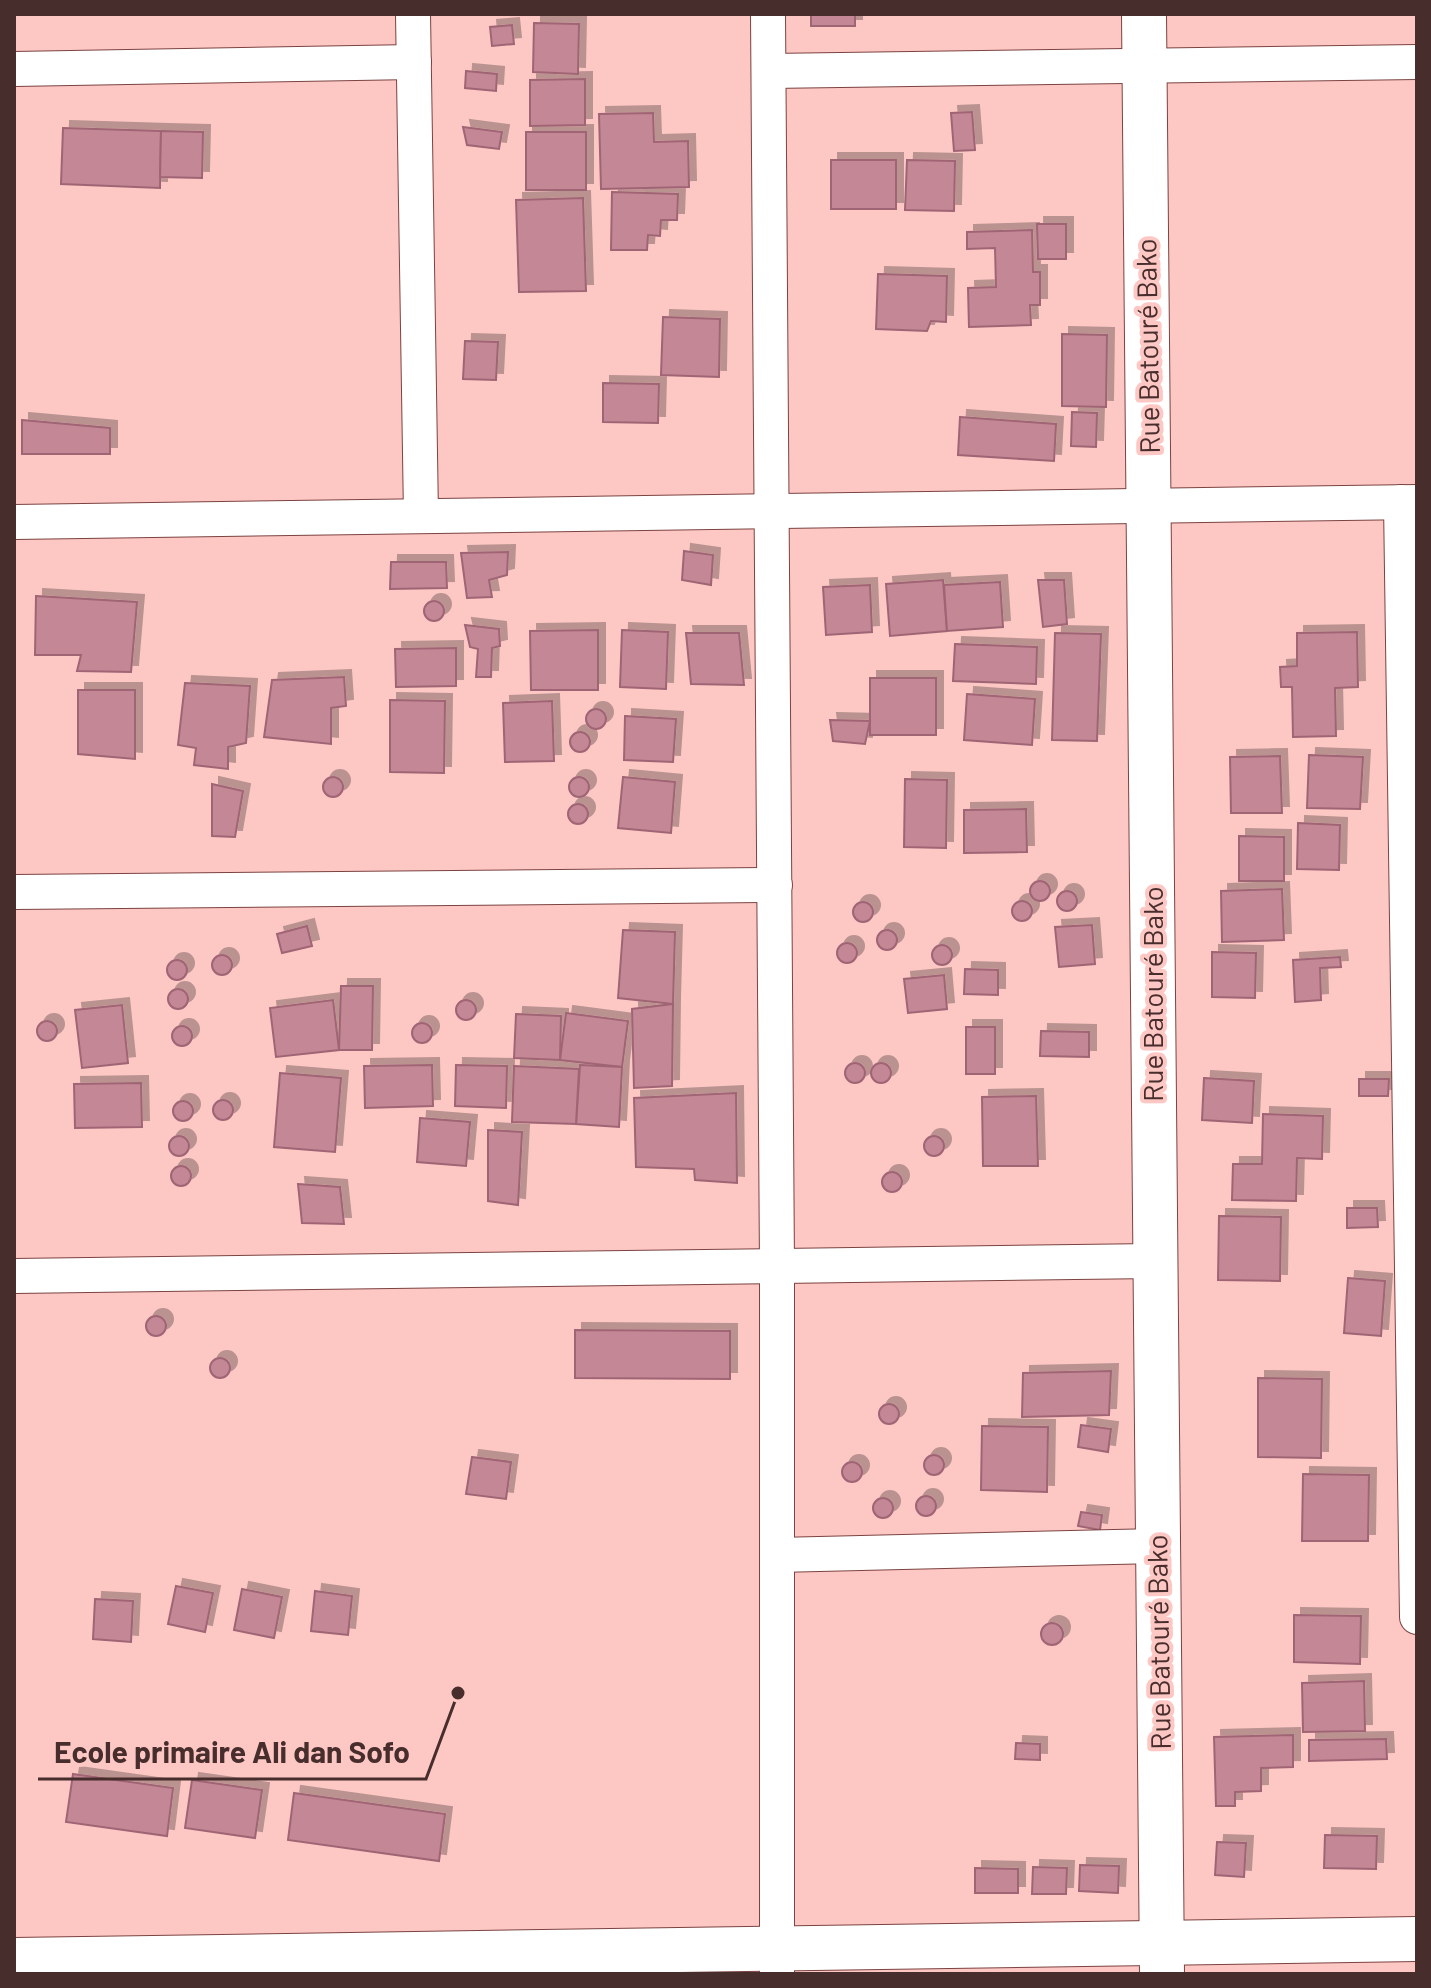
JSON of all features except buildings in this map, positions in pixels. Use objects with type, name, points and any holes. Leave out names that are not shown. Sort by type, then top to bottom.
[{"type":"main road","name":"Rue Batouré Bako","points":[[1144,14],[1162,1958]]},
{"type":"main road","points":[[14,1960],[1162,1958],[1417,1939]]},
{"type":"street","points":[[413,14],[421,516]]},
{"type":"street","points":[[768,14],[777,1265],[776,1961]]},
{"type":"street","points":[[14,69],[414,62]]},
{"type":"street","points":[[769,71],[1417,62]]},
{"type":"street","points":[[14,522],[1409,502],[1417,1617]]},
{"type":"street","points":[[14,892],[775,885]]},
{"type":"street","points":[[14,1276],[1154,1261]]},
{"type":"street","points":[[777,1555],[1158,1546]]},
{"type":"place","name":"Ecole primaire Ali dan Sofo","points":[[458,1693]]}]
